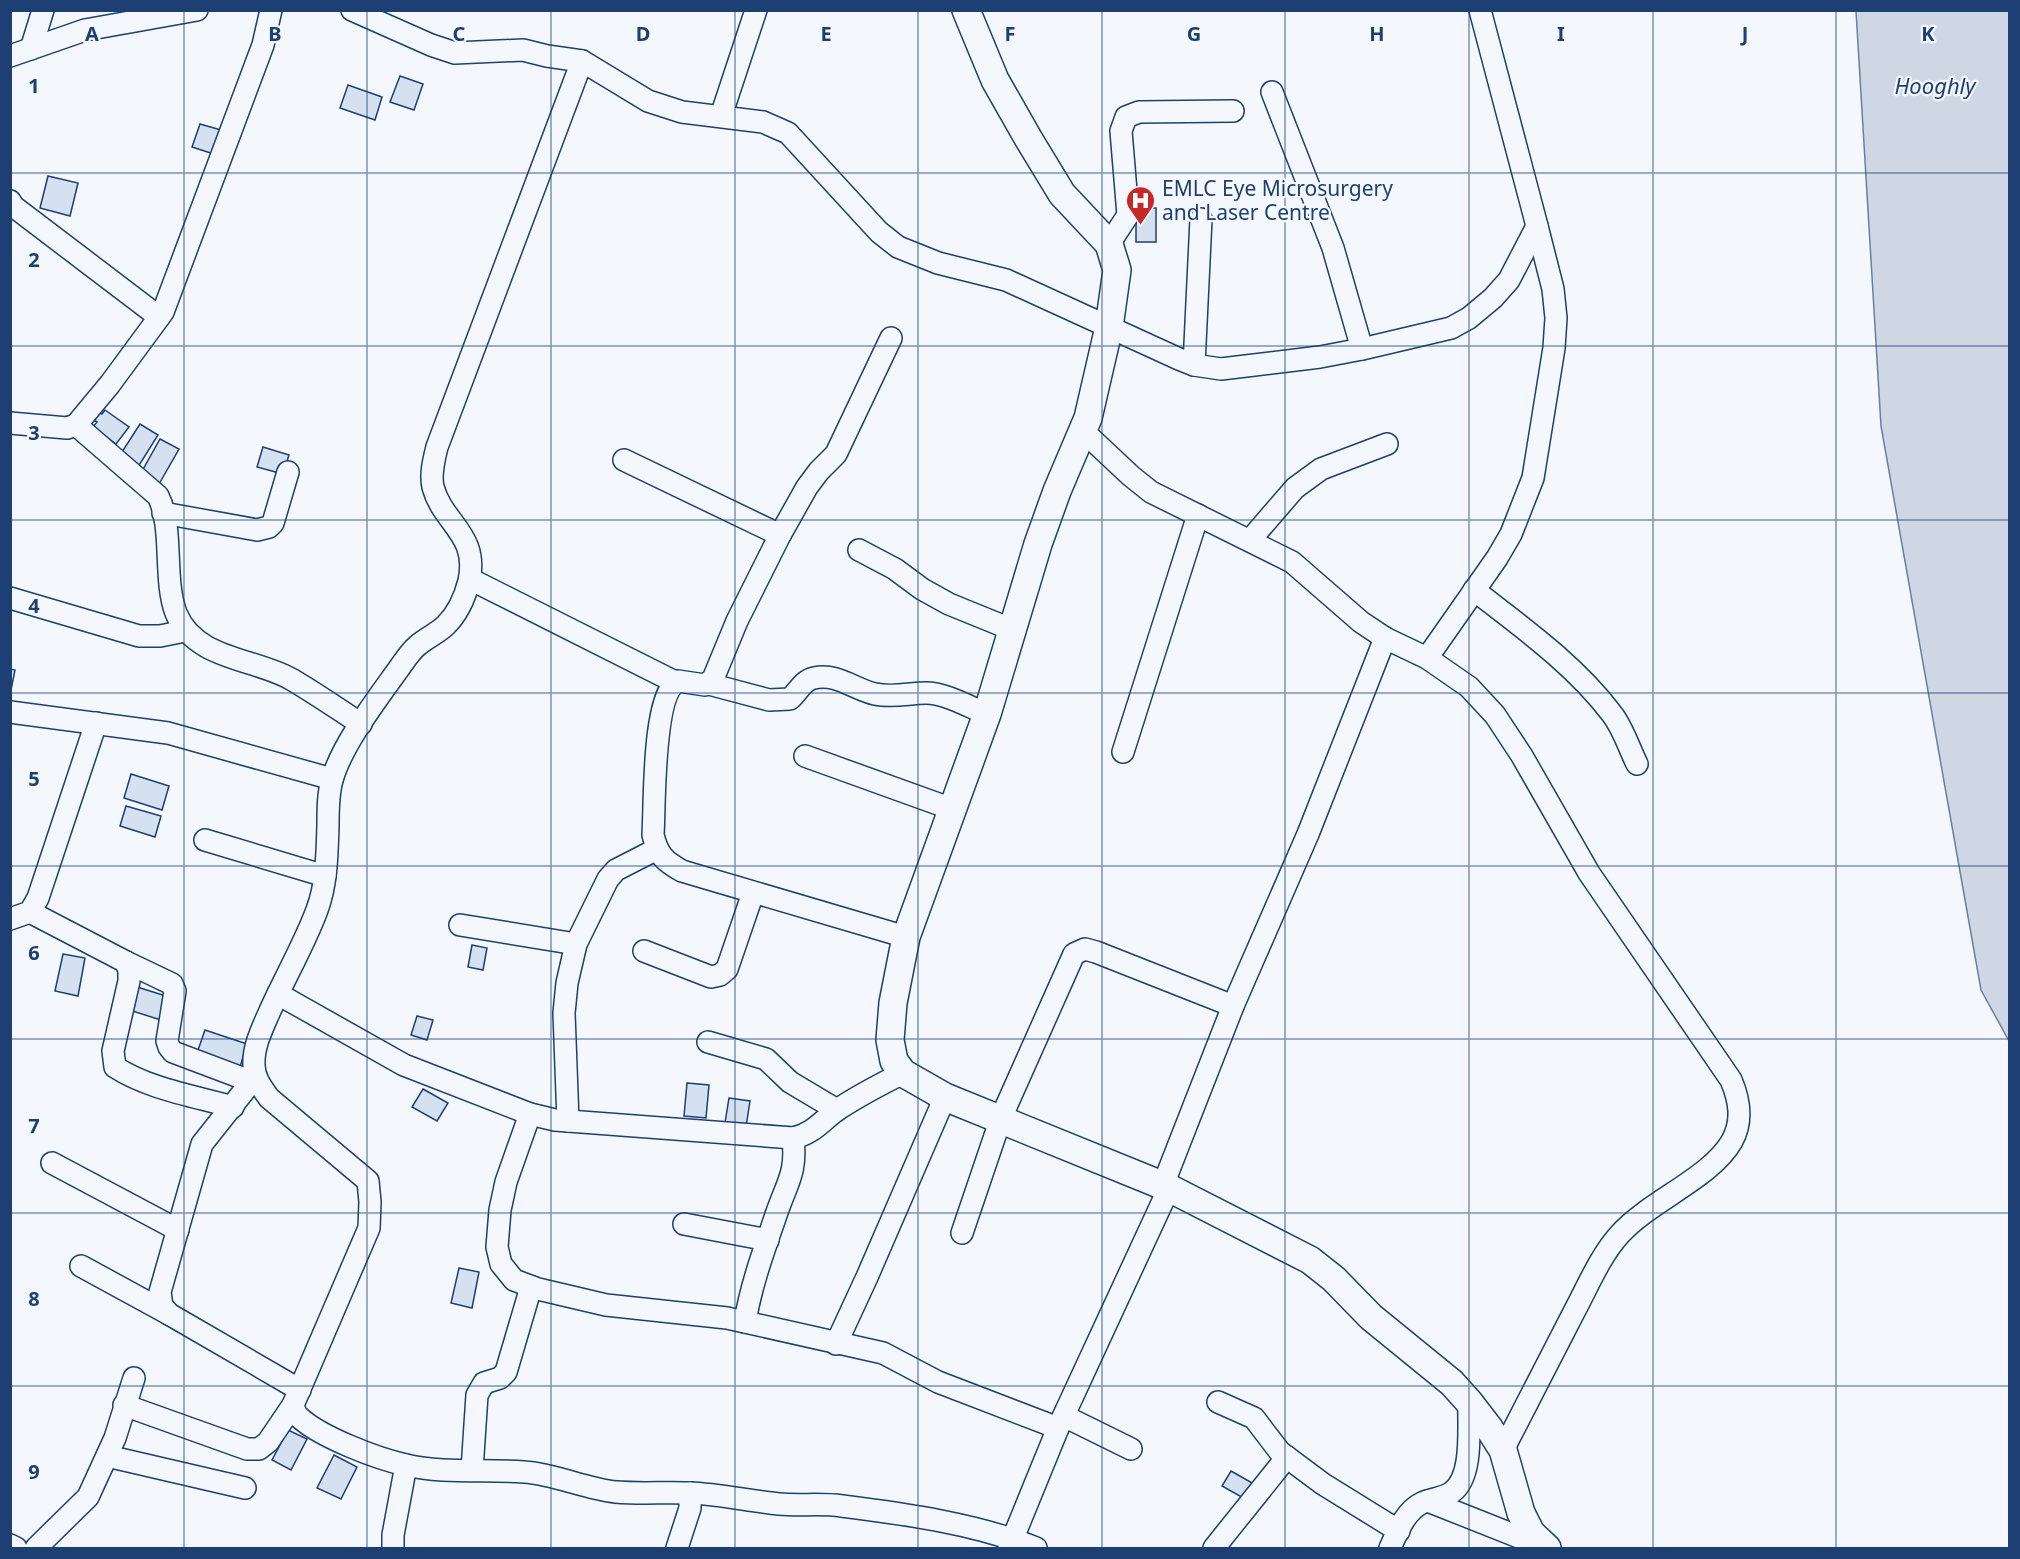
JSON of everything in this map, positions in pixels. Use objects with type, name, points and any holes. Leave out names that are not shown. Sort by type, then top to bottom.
[{"type":"main road","points":[[966,10],[995,80],[1062,194],[1109,244],[1117,270],[1109,327],[1083,431],[1045,523],[987,714],[906,938],[893,1003],[890,1040],[894,1061],[903,1073],[945,1097],[1166,1187],[1310,1260],[1334,1279],[1371,1317],[1452,1383],[1469,1402],[1503,1450],[1521,1513],[1531,1533],[1546,1548]]},
{"type":"street","points":[[31,49],[43,10]]},
{"type":"street","points":[[10,56],[85,30],[196,10]]},
{"type":"street","points":[[10,423],[67,428],[76,425],[110,384],[163,312],[263,45],[270,10]]},
{"type":"street","points":[[352,10],[431,45],[455,53],[523,50],[547,57],[582,61],[648,101],[682,112],[763,122],[788,133],[879,232],[898,247],[938,263],[1006,280],[1194,365],[1221,369],[1320,357],[1451,328],[1469,318],[1509,280],[1537,226]]},
{"type":"street","points":[[721,116],[756,10]]},
{"type":"street","points":[[1427,658],[1497,558],[1511,534],[1533,478],[1554,348],[1556,318],[1553,289],[1480,10]]},
{"type":"street","points":[[169,1314],[162,1306],[160,1292],[202,1144],[255,1083],[254,1065],[258,1038],[317,909],[325,876],[329,800],[337,765],[361,724],[416,646],[445,627],[464,599],[470,579],[468,544],[439,503],[432,485],[432,468],[437,447],[582,61]]},
{"type":"street","points":[[1272,92],[1333,248],[1362,349]]},
{"type":"street","points":[[1109,244],[1128,215],[1122,131],[1126,117],[1139,112],[1233,111]]},
{"type":"street","points":[[10,201],[13,206],[159,317]]},
{"type":"street","points":[[1194,365],[1201,219]]},
{"type":"street","points":[[709,684],[780,535],[803,494],[819,471],[836,454],[891,338]]},
{"type":"street","points":[[76,425],[158,496],[163,513],[171,594],[185,631],[198,641],[234,659],[273,670],[291,679],[361,724]]},
{"type":"street","points":[[1083,431],[1151,492],[1292,562],[1345,608],[1385,638],[1427,658],[1469,687],[1495,715],[1522,756],[1589,873],[1731,1080],[1737,1093],[1739,1124],[1732,1142],[1716,1162],[1640,1215],[1611,1245],[1503,1450]]},
{"type":"street","points":[[1250,540],[1296,488],[1321,469],[1386,444]]},
{"type":"street","points":[[624,460],[780,535]]},
{"type":"street","points":[[163,513],[264,530],[273,523],[288,472]]},
{"type":"street","points":[[1123,752],[1198,515]]},
{"type":"street","points":[[859,550],[895,569],[922,589],[949,604],[1013,630]]},
{"type":"street","points":[[470,579],[675,682],[709,684],[769,700],[779,700],[790,699],[804,682],[811,678],[836,678],[871,693],[885,696],[926,693],[940,696],[987,714]]},
{"type":"street","points":[[1474,590],[1531,633],[1586,684],[1614,716],[1637,764]]},
{"type":"street","points":[[10,598],[139,636],[160,636],[185,631]]},
{"type":"street","points":[[1010,1543],[1061,1422],[1166,1187],[1233,1006],[1308,834],[1385,638]]},
{"type":"street","points":[[675,682],[665,700],[659,719],[657,738],[653,835],[657,849],[667,862],[682,871],[906,938]]},
{"type":"street","points":[[10,712],[168,734],[332,779]]},
{"type":"street","points":[[96,723],[38,898],[20,915],[172,984],[176,991],[167,1041],[173,1052],[255,1083],[268,1098],[368,1181],[370,1202],[369,1228],[296,1398],[268,1442],[259,1449],[247,1449],[124,1406]]},
{"type":"street","points":[[806,756],[952,809]]},
{"type":"street","points":[[205,840],[325,876]]},
{"type":"street","points":[[568,1121],[564,1013],[567,983],[576,944],[608,879],[616,870],[657,849]]},
{"type":"street","points":[[644,951],[711,977],[720,975],[727,969],[753,893]]},
{"type":"street","points":[[459,925],[576,944]]},
{"type":"street","points":[[962,1233],[1001,1118],[1070,961],[1079,951],[1085,949],[1096,952],[1233,1006]]},
{"type":"street","points":[[126,962],[129,981],[113,1051],[115,1067],[147,1083],[232,1107]]},
{"type":"street","points":[[278,994],[404,1065],[530,1114],[568,1121],[793,1138],[811,1132],[837,1110],[865,1092],[903,1073]]},
{"type":"street","points":[[708,1042],[766,1059],[790,1082],[837,1110]]},
{"type":"street","points":[[836,1344],[945,1097]]},
{"type":"street","points":[[530,1114],[506,1182],[500,1210],[497,1247],[501,1264],[514,1280],[531,1287],[606,1305],[695,1313],[883,1353],[938,1382],[1061,1422],[1131,1449]]},
{"type":"street","points":[[745,1322],[750,1294],[782,1198],[791,1179],[795,1156],[793,1138]]},
{"type":"street","points":[[52,1163],[178,1230]]},
{"type":"street","points":[[684,1224],[768,1240]]},
{"type":"street","points":[[81,1266],[169,1314],[296,1398]]},
{"type":"street","points":[[472,1470],[477,1395],[484,1383],[500,1378],[506,1372],[531,1287]]},
{"type":"street","points":[[36,1548],[88,1497],[115,1438],[134,1378]]},
{"type":"street","points":[[296,1398],[295,1413],[300,1418],[332,1437],[406,1465],[430,1469],[546,1474],[602,1490],[619,1492],[690,1493],[782,1504],[841,1505],[988,1531],[1010,1543],[1036,1548]]},
{"type":"street","points":[[1218,1402],[1254,1418],[1280,1452],[1394,1540],[1410,1512],[1419,1504],[1452,1492],[1462,1479],[1467,1462],[1469,1402]]},
{"type":"street","points":[[107,1455],[245,1488]]},
{"type":"street","points":[[1214,1548],[1287,1457]]},
{"type":"street","points":[[393,1548],[393,1534],[406,1465]]},
{"type":"street","points":[[677,1548],[690,1508],[690,1493]]},
{"type":"street","points":[[1428,1501],[1546,1548]]},
{"type":"street","points":[[10,1545],[16,1548]]},
{"type":"water","name":"Hooghly","points":[[1856,11],[2009,11],[2009,1041],[1981,990],[1881,426]]},
{"type":"building","points":[[400,76],[423,84],[414,110],[390,102]]},
{"type":"building","points":[[348,85],[382,97],[375,120],[340,108]]},
{"type":"building","points":[[200,124],[228,132],[220,156],[192,147]]},
{"type":"building","points":[[48,176],[78,183],[70,216],[40,208]]},
{"type":"building","points":[[1136,208],[1156,208],[1156,242],[1136,242]]},
{"type":"building","points":[[105,410],[129,427],[116,444],[93,427],[97,422],[92,419],[97,411],[102,414]]},
{"type":"building","points":[[140,424],[158,435],[138,467],[120,455]]},
{"type":"building","points":[[160,439],[179,449],[159,484],[141,473]]},
{"type":"building","points":[[263,447],[289,455],[283,474],[257,467]]},
{"type":"building","points":[[10,669],[15,670],[10,695]]},
{"type":"building","points":[[131,774],[169,786],[162,810],[124,798]]},
{"type":"building","points":[[126,806],[161,816],[155,837],[120,826]]},
{"type":"building","points":[[472,945],[487,948],[483,970],[468,967]]},
{"type":"building","points":[[63,954],[85,958],[78,996],[55,991]]},
{"type":"building","points":[[134,986],[169,997],[161,1020],[126,1009]]},
{"type":"building","points":[[417,1016],[433,1020],[427,1040],[411,1035]]},
{"type":"building","points":[[205,1030],[247,1044],[240,1067],[197,1053]]},
{"type":"building","points":[[687,1083],[709,1085],[706,1118],[684,1116]]},
{"type":"building","points":[[423,1089],[448,1103],[437,1121],[412,1107]]},
{"type":"building","points":[[729,1098],[750,1101],[745,1133],[724,1129]]},
{"type":"building","points":[[459,1268],[479,1272],[472,1308],[451,1303]]},
{"type":"building","points":[[288,1430],[307,1439],[291,1470],[272,1460]]},
{"type":"building","points":[[334,1455],[357,1467],[341,1499],[317,1488]]},
{"type":"building","points":[[1231,1471],[1254,1484],[1245,1499],[1222,1486]]},
{"type":"place","name":"EMLC Eye Microsurgery and Laser Centre","points":[[1141,226]]}]
